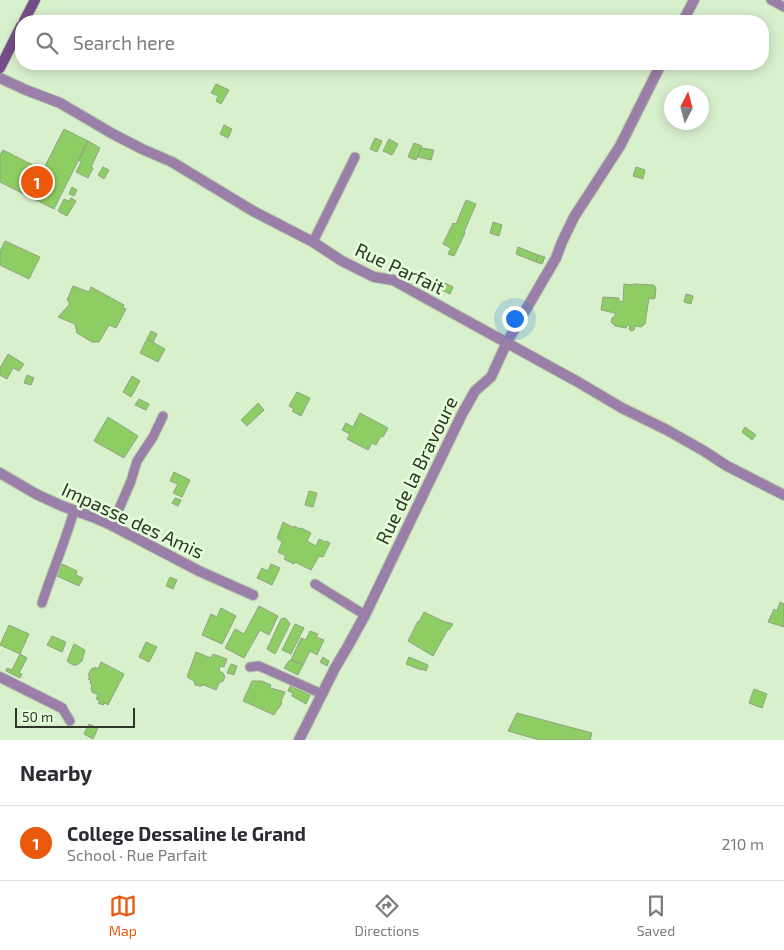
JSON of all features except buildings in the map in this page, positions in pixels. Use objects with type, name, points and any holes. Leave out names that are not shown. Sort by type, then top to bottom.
[{"type":"street","points":[[27,15],[34,0]]},
{"type":"street","points":[[686,15],[694,0]]},
{"type":"street","points":[[0,68],[15,38]]},
{"type":"street","name":"Rue de la Bravoure","points":[[299,740],[365,615],[462,414],[475,391],[491,377],[507,342],[556,258],[574,217],[620,146],[658,70]]},
{"type":"street","name":"Rue Parfait","points":[[0,78],[60,103],[113,134],[172,162],[253,211],[313,242],[342,261],[374,277],[393,280],[784,496]]},
{"type":"street","name":"Impasse des Amis","points":[[0,473],[36,494],[111,525],[199,571],[253,595]]},
{"type":"street","points":[[0,677],[62,708]]},
{"type":"lane","points":[[771,0],[784,7]]},
{"type":"lane","points":[[313,242],[354,157]]},
{"type":"lane","points":[[111,525],[131,481],[137,461],[153,437],[163,416]]},
{"type":"lane","points":[[42,603],[74,511]]},
{"type":"lane","points":[[315,584],[365,615]]},
{"type":"lane","points":[[250,667],[259,666],[322,694]]},
{"type":"lane","points":[[62,708],[70,721]]},
{"type":"place","name":"College Dessaline le Grand","points":[[37,182]]}]
